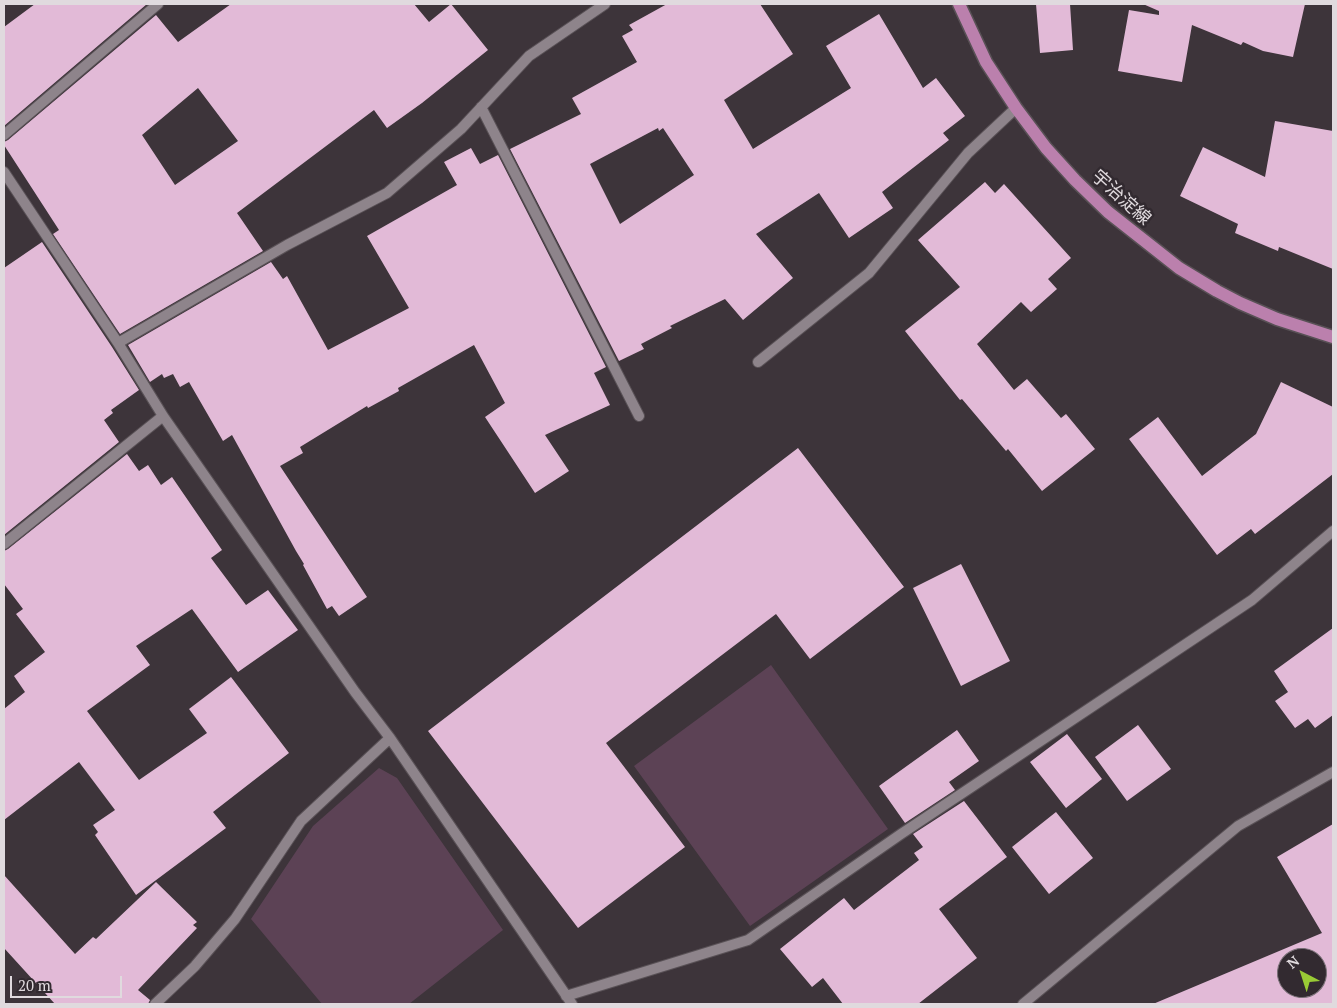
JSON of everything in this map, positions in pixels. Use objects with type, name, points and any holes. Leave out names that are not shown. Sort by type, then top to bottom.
[{"type":"main road","name":"宇治淀線","points":[[959,4],[986,62],[1016,108],[1046,148],[1082,187],[1114,217],[1179,268],[1240,303],[1277,319],[1333,337]]},
{"type":"street","points":[[4,135],[158,4]]},
{"type":"street","points":[[118,343],[287,245],[387,193],[461,129],[529,56],[605,4]]},
{"type":"street","points":[[481,107],[639,416]]},
{"type":"street","points":[[758,362],[869,274],[968,153],[1016,108]]},
{"type":"street","points":[[4,172],[118,343],[163,416],[355,692],[390,738],[569,1000],[748,940],[909,828],[1252,600],[1333,531]]},
{"type":"street","points":[[4,544],[163,416]]},
{"type":"street","points":[[155,1004],[195,966],[235,919],[301,821],[390,738]]},
{"type":"street","points":[[1023,1004],[1238,826],[1333,772]]},
{"type":"shaded area","points":[[771,665],[888,829],[750,926],[634,766]]},
{"type":"shaded area","points":[[379,768],[397,778],[503,930],[409,1004],[322,1004],[251,919],[313,826]]},
{"type":"building","points":[[35,4],[147,4],[4,126],[4,27]]},
{"type":"building","points":[[231,4],[414,4],[429,22],[451,4],[488,50],[422,103],[387,128],[374,110],[237,213],[263,251],[120,334],[53,234],[59,230],[4,145],[4,142],[156,15],[178,42]],"holes":[[[198,88],[238,141],[175,185],[142,135]]]},
{"type":"building","points":[[667,4],[760,4],[793,54],[724,100],[753,149],[851,88],[826,46],[879,14],[923,88],[936,78],[965,116],[943,133],[949,140],[882,192],[893,208],[849,238],[819,193],[756,234],[793,278],[743,320],[725,299],[670,326],[672,328],[641,344],[644,349],[619,361],[510,149],[581,114],[572,98],[637,62],[622,36],[633,30],[629,25]],"holes":[[[658,128],[659,131],[663,128],[694,175],[620,224],[590,164]]]},
{"type":"building","points":[[1036,4],[1070,4],[1073,50],[1040,53]]},
{"type":"building","points":[[1143,4],[1305,4],[1293,57],[1263,51],[1243,42],[1241,45],[1192,25],[1182,82],[1118,71],[1129,10],[1159,15],[1159,11]]},
{"type":"building","points":[[1275,121],[1333,131],[1333,269],[1279,247],[1278,251],[1235,233],[1238,224],[1180,196],[1203,147],[1265,177]]},
{"type":"building","points":[[471,148],[480,164],[498,155],[606,367],[594,373],[610,405],[545,435],[569,471],[535,493],[485,417],[505,403],[474,345],[398,388],[399,391],[368,408],[367,406],[300,447],[303,453],[280,466],[367,597],[339,616],[332,606],[327,609],[232,435],[223,441],[189,382],[180,387],[173,374],[164,378],[162,374],[150,382],[128,345],[271,262],[283,279],[287,276],[328,350],[409,308],[367,236],[457,185],[444,162]]},
{"type":"building","points":[[985,182],[995,193],[1004,184],[1071,258],[1048,279],[1057,289],[1031,312],[1021,302],[977,344],[1014,390],[1027,379],[1061,418],[1066,414],[1095,449],[1042,491],[1008,449],[1006,451],[962,399],[960,400],[905,331],[960,287],[918,240]]},
{"type":"building","points":[[42,242],[139,390],[111,410],[113,413],[104,420],[119,442],[4,535],[4,268]]},
{"type":"building","points":[[1281,382],[1333,407],[1333,474],[1255,534],[1251,529],[1217,555],[1129,439],[1158,417],[1202,476],[1256,434]]},
{"type":"building","points":[[798,448],[904,587],[810,659],[776,614],[606,743],[685,847],[578,928],[428,731]]},
{"type":"building","points":[[127,454],[139,471],[148,465],[161,485],[172,477],[222,550],[211,558],[246,605],[268,590],[298,630],[238,672],[192,609],[136,646],[150,665],[87,711],[139,780],[207,733],[189,709],[231,677],[289,753],[213,812],[226,828],[136,895],[95,835],[98,832],[93,825],[115,810],[79,762],[4,820],[4,709],[25,692],[14,676],[45,652],[16,614],[23,609],[4,584],[4,551]]},
{"type":"building","points":[[961,564],[1010,661],[961,686],[913,588]]},
{"type":"building","points":[[1333,628],[1333,715],[1315,728],[1308,719],[1295,728],[1275,701],[1288,692],[1274,671]]},
{"type":"building","points":[[1138,725],[1171,769],[1127,801],[1095,757]]},
{"type":"building","points":[[957,730],[979,761],[949,782],[955,790],[905,823],[879,786]]},
{"type":"building","points":[[1067,734],[1102,779],[1066,808],[1030,762]]},
{"type":"building","points":[[964,801],[1007,857],[939,909],[977,958],[918,1004],[843,1004],[823,978],[812,987],[780,949],[844,898],[854,910],[919,860],[914,853],[923,847],[913,834]]},
{"type":"building","points":[[1056,812],[1093,858],[1049,894],[1012,847]]},
{"type":"building","points":[[1333,824],[1333,1004],[1153,1004],[1277,952],[1277,998],[1327,998],[1327,948],[1286,948],[1322,933],[1277,857]]},
{"type":"building","points":[[4,875],[75,954],[93,937],[96,939],[156,882],[197,922],[193,925],[197,928],[138,990],[150,1000],[148,1004],[55,1004],[4,948]]}]
